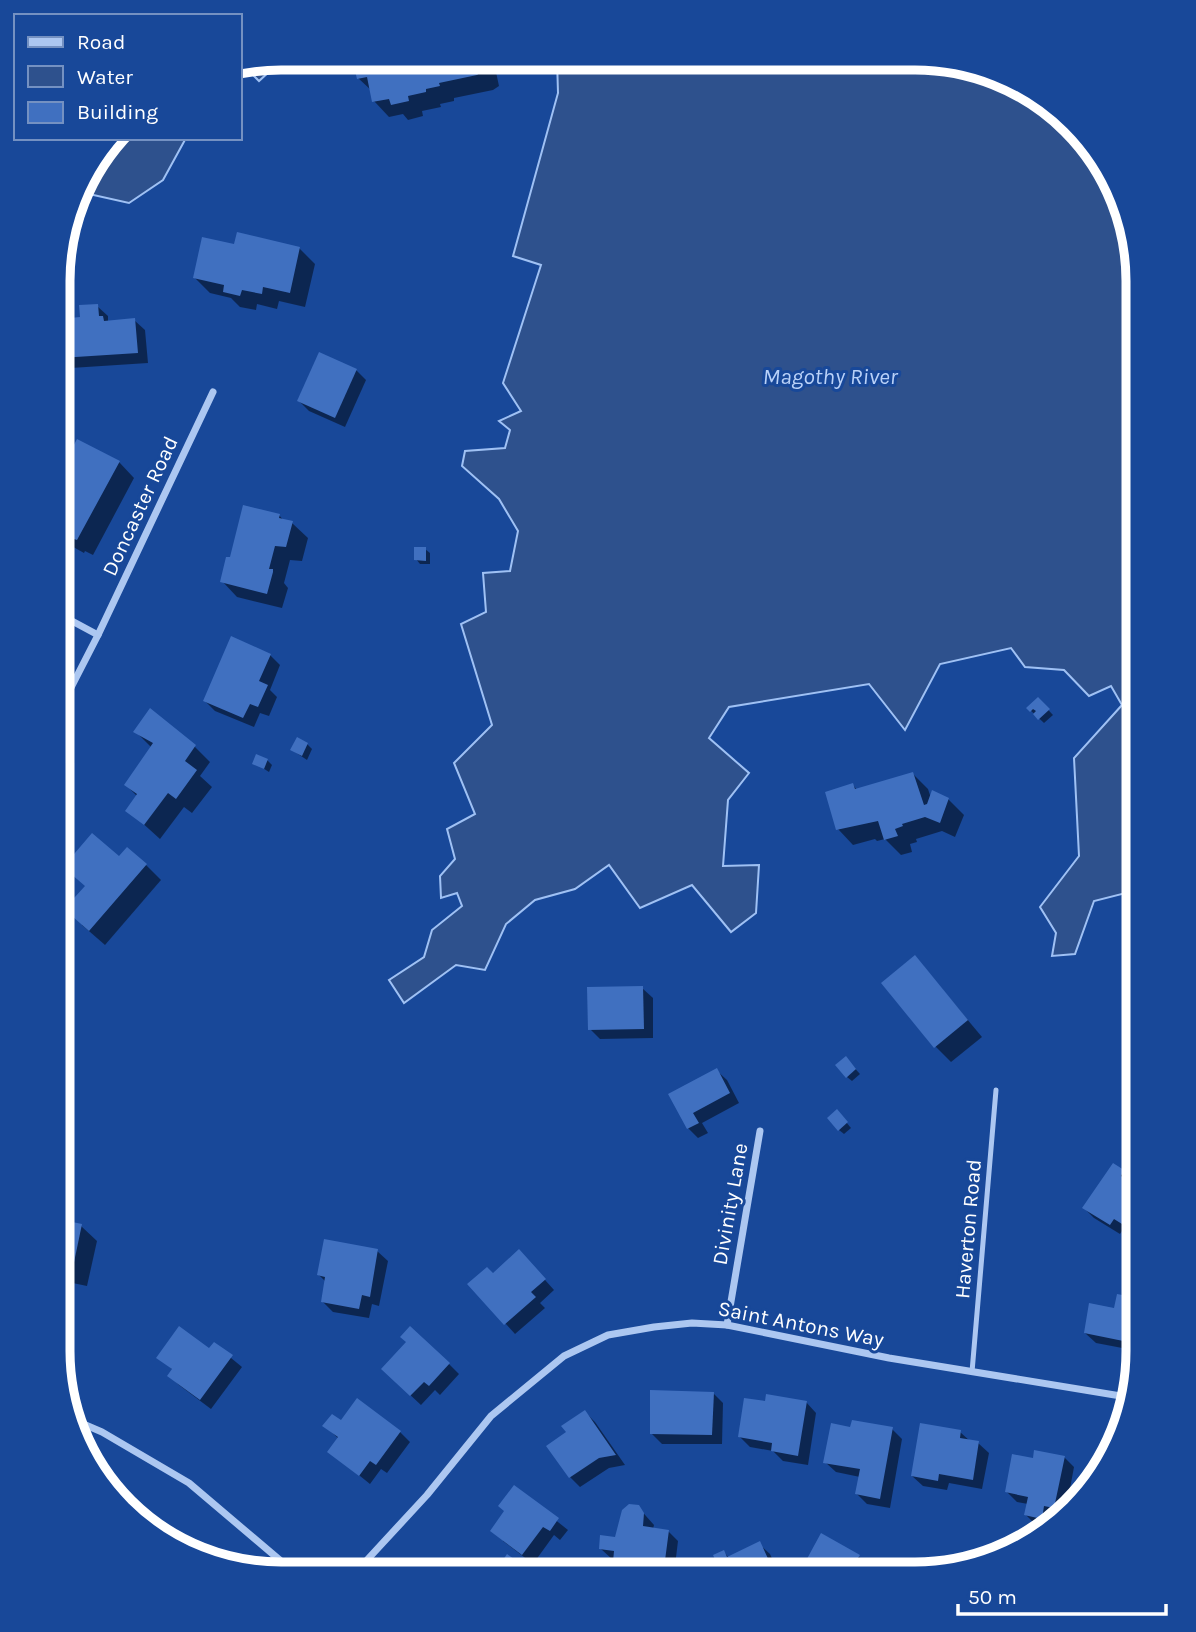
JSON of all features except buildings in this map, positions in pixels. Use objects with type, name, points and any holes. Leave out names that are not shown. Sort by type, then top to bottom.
[{"type":"street","name":"Doncaster Road","points":[[70,690],[213,392]]},
{"type":"street","points":[[70,620],[98,635]]},
{"type":"street","name":"Divinity Lane","points":[[727,1325],[760,1131]]},
{"type":"street","name":"Saint Antons Way","points":[[365,1562],[427,1495],[491,1416],[564,1356],[608,1335],[692,1323],[727,1325],[890,1358],[1121,1396]]},
{"type":"street","points":[[83,1424],[102,1432],[189,1483],[282,1562]]},
{"type":"lane","name":"Haverton Road","points":[[972,1372],[996,1090]]},
{"type":"water","points":[[271,70],[259,81],[250,72]]},
{"type":"water","name":"Magothy River","points":[[557,70],[942,72],[996,86],[1020,98],[1054,122],[1074,142],[1090,164],[1115,213],[1122,240],[1126,281],[1126,893],[1094,901],[1075,954],[1052,956],[1056,933],[1040,907],[1079,856],[1074,758],[1122,705],[1111,686],[1089,696],[1064,670],[1025,667],[1011,648],[940,664],[905,730],[869,684],[729,707],[709,738],[749,773],[728,800],[723,866],[759,865],[756,913],[731,932],[692,885],[640,908],[609,865],[575,889],[535,900],[506,924],[485,970],[456,965],[404,1003],[389,980],[424,957],[432,930],[462,906],[457,893],[441,898],[440,876],[455,859],[447,829],[475,814],[454,763],[492,725],[461,624],[486,612],[483,573],[510,571],[518,531],[499,499],[462,466],[465,451],[505,448],[510,430],[499,421],[521,411],[503,383],[541,265],[513,256],[558,93]]},
{"type":"water","points":[[185,140],[163,180],[129,203],[89,194],[122,142]]}]
